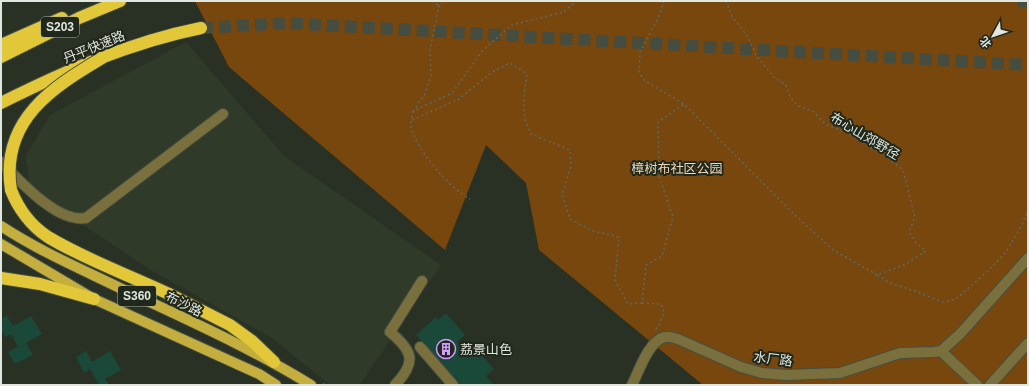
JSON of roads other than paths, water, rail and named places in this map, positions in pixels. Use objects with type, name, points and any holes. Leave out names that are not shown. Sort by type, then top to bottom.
[{"type":"highway","points":[[1,45],[27,32],[75,12],[119,1]]},
{"type":"highway","name":"S203","points":[[1,57],[79,18],[119,1]]},
{"type":"highway","name":"丹平快速路","points":[[1,103],[102,58],[144,42],[201,28]]},
{"type":"highway","points":[[102,58],[38,98],[16,121],[5,149],[7,181],[23,213],[47,236],[67,247],[169,294],[230,325],[252,341],[274,362]]},
{"type":"highway","points":[[1,278],[40,284],[94,299]]},
{"type":"main road","name":"布沙路","points":[[1,226],[32,245],[75,267],[274,362],[311,385]]},
{"type":"main road","name":"S360","points":[[1,244],[94,299],[258,374],[276,385]]},
{"type":"street","points":[[1,162],[35,195],[52,207],[73,218],[86,218],[223,114]]},
{"type":"street","points":[[977,385],[941,350],[960,334],[1028,258]]},
{"type":"street","points":[[395,385],[406,374],[410,366],[410,358],[406,348],[390,332],[422,280]]},
{"type":"street","name":"水厂路","points":[[632,385],[653,345],[659,339],[667,336],[678,339],[741,367],[762,372],[786,375],[840,373],[900,353],[934,352],[941,350]]},
{"type":"street","points":[[990,385],[1028,343]]},
{"type":"street","points":[[420,347],[453,385]]},
{"type":"tunnel","points":[[1017,1],[1028,1]]},
{"type":"tunnel","points":[[201,28],[287,23],[1028,65]]},
{"type":"place","name":"荔景山色","points":[[446,349]]},
{"type":"park label","name":"樟树布社区公园","points":[[677,168]]}]
